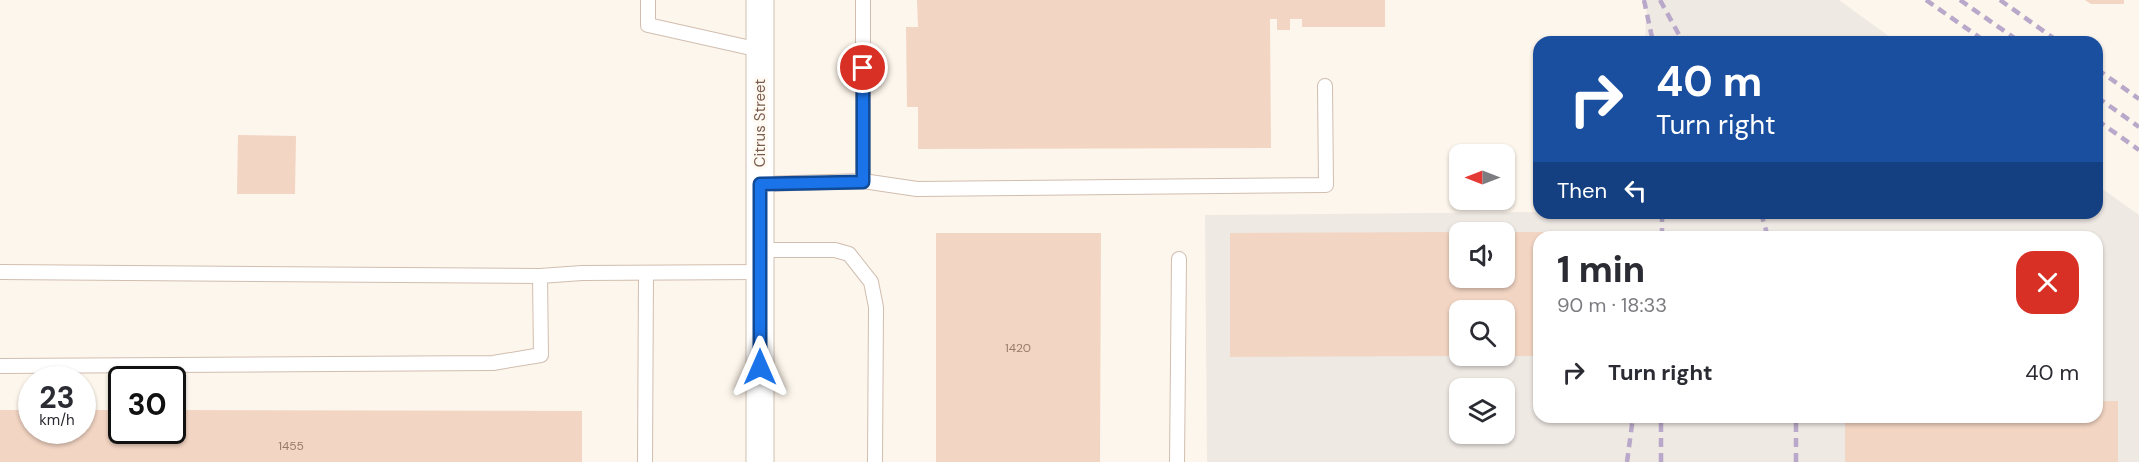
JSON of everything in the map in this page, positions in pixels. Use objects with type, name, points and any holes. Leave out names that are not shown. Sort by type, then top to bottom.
[{"type":"street","name":"Citrus Street","points":[[760,0],[760,462]]},
{"type":"lane","points":[[648,0],[648,25],[760,50]]},
{"type":"lane","points":[[863,0],[863,182]]},
{"type":"lane","points":[[760,184],[863,182],[917,189],[1326,185],[1325,86]]},
{"type":"lane","points":[[0,272],[540,276],[646,273],[760,261],[835,250],[849,254],[860,266],[870,282],[876,307],[876,462]]},
{"type":"lane","points":[[1177,462],[1179,259]]},
{"type":"lane","points":[[645,462],[646,273]]},
{"type":"lane","points":[[0,366],[493,363],[541,355],[540,276]]},
{"type":"shaded area","points":[[1647,0],[1839,0],[1889,36],[1645,36]]},
{"type":"shaded area","points":[[2103,189],[2139,215],[2139,462],[1207,462],[1205,215],[1533,212],[1533,219],[2103,219]]},
{"type":"building","points":[[917,0],[1385,0],[1385,27],[1302,27],[1302,19],[1290,19],[1290,30],[1277,30],[1277,19],[1270,19],[1271,148],[918,149],[918,107],[907,107],[906,27],[918,27]]},
{"type":"building","points":[[2085,0],[2124,0],[2124,4],[2091,4]]},
{"type":"building","points":[[238,135],[296,136],[295,194],[237,194]]},
{"type":"building","points":[[1449,232],[1449,288],[1515,288],[1515,232],[1533,232],[1533,356],[1515,356],[1515,300],[1449,300],[1449,356],[1230,357],[1230,233]]},
{"type":"building","points":[[936,233],[1101,233],[1100,462],[936,462]]},
{"type":"building","points":[[2103,401],[2118,401],[2118,462],[1845,462],[1845,423],[2103,423]]},
{"type":"building","points":[[0,410],[18,410],[18,444],[96,444],[96,410],[108,410],[108,444],[186,444],[186,410],[582,411],[582,462],[0,462]]},
{"type":"railway","points":[[1644,0],[1652,36]]},
{"type":"railway","points":[[1660,0],[1680,36]]},
{"type":"railway","points":[[1926,0],[1977,36]]},
{"type":"railway","points":[[1960,0],[2011,36]]},
{"type":"railway","points":[[2000,0],[2051,36]]},
{"type":"railway","points":[[2103,73],[2139,99]]},
{"type":"railway","points":[[2103,101],[2139,127]]},
{"type":"railway","points":[[2103,124],[2139,150]]},
{"type":"railway","points":[[1662,219],[1662,231]]},
{"type":"railway","points":[[1763,219],[1766,231]]},
{"type":"railway","points":[[1627,462],[1632,423]]},
{"type":"railway","points":[[1661,423],[1661,462]]},
{"type":"railway","points":[[1796,423],[1796,462]]},
{"type":"route","points":[[760,367],[760,184],[863,182],[863,68]]}]
